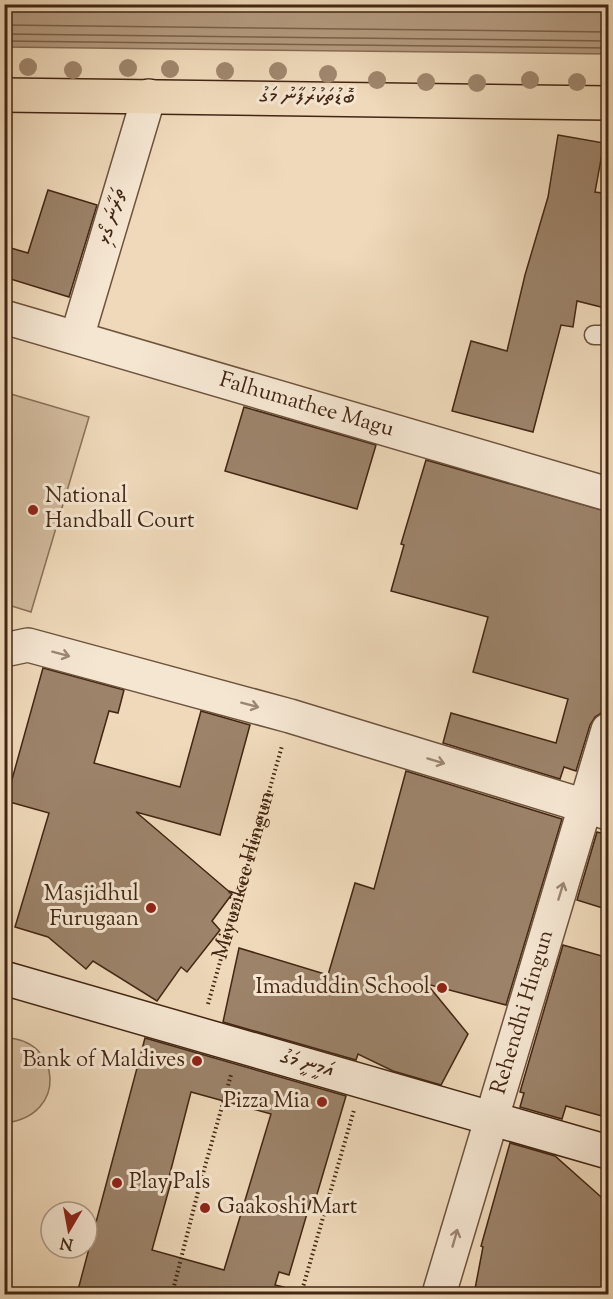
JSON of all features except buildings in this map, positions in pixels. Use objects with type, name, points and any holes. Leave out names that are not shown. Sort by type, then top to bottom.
[{"type":"main road","name":"ބޮޑުތަކުރުފާނު މަގު","points":[[4,95],[609,103]]},
{"type":"street","name":"ތަރާނަ ގޯޅި","points":[[77,337],[149,96]]},
{"type":"street","name":"Falhumathee Magu","points":[[4,317],[609,494]]},
{"type":"street","points":[[4,650],[27,645],[290,716],[598,810]]},
{"type":"street","name":"Rehendhi Hingun","points":[[439,1294],[491,1118],[598,810],[609,730]]},
{"type":"street","name":"އަމީނީ މަގު","points":[[4,978],[609,1152]]},
{"type":"path","name":"Miyuzikee Hingun","points":[[199,1034],[290,716]]},
{"type":"path","points":[[172,1294],[239,1045]]},
{"type":"path","points":[[301,1294],[362,1081]]},
{"type":"shaded area","name":"National Handball Court","points":[[4,392],[89,417],[31,612],[5,604]]},
{"type":"shaded area","points":[[5,1038],[24,1041],[38,1050],[46,1063],[50,1078],[48,1093],[40,1107],[26,1117],[5,1123]]},
{"type":"water","points":[[5,4],[608,5],[608,54],[5,47]]},
{"type":"place","name":"National Handball Court","points":[[33,510]]},
{"type":"place","name":"Masjidhul Furugaan","points":[[151,908]]},
{"type":"place","name":"Imaduddin School","points":[[442,988]]},
{"type":"place","name":"Bank of Maldives","points":[[197,1061]]},
{"type":"place","name":"Pizza Mia","points":[[322,1102]]},
{"type":"place","name":"Play Pals","points":[[117,1183]]},
{"type":"place","name":"Gaakoshi Mart","points":[[205,1208]]}]
